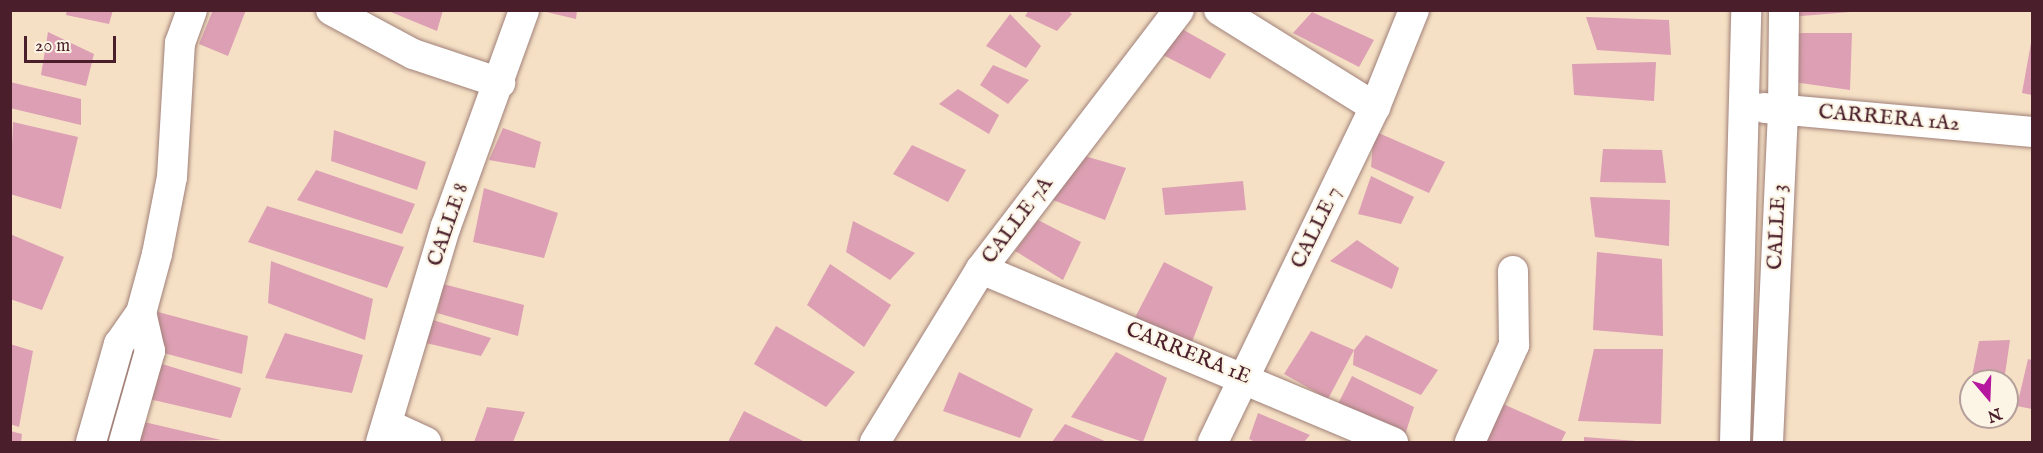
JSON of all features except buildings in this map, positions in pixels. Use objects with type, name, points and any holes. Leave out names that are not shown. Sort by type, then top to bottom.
[{"type":"street","points":[[91,442],[119,344],[141,313],[158,254],[172,177],[179,100],[180,43],[192,10]]},
{"type":"street","points":[[332,10],[413,54],[500,83]]},
{"type":"street","name":"CALLE 8","points":[[384,433],[446,226],[500,83],[524,10]]},
{"type":"street","name":"CALLE 7A","points":[[875,442],[981,269],[1179,10]]},
{"type":"street","points":[[1219,10],[1376,107]]},
{"type":"street","name":"CALLE 7","points":[[1213,442],[1376,107],[1414,10]]},
{"type":"street","name":"CALLE 3","points":[[1735,442],[1746,106],[1746,10]]},
{"type":"street","name":"CALLE 3","points":[[1768,442],[1783,110],[1784,10]]},
{"type":"street","name":"CARRERA 1A2","points":[[1746,106],[2032,132]]},
{"type":"street","name":"CARRERA 1E","points":[[981,269],[1246,377],[1393,442]]},
{"type":"street","points":[[1470,442],[1514,345],[1514,271]]},
{"type":"street","points":[[124,442],[150,351],[141,313]]},
{"type":"street","points":[[384,433],[426,442]]}]
